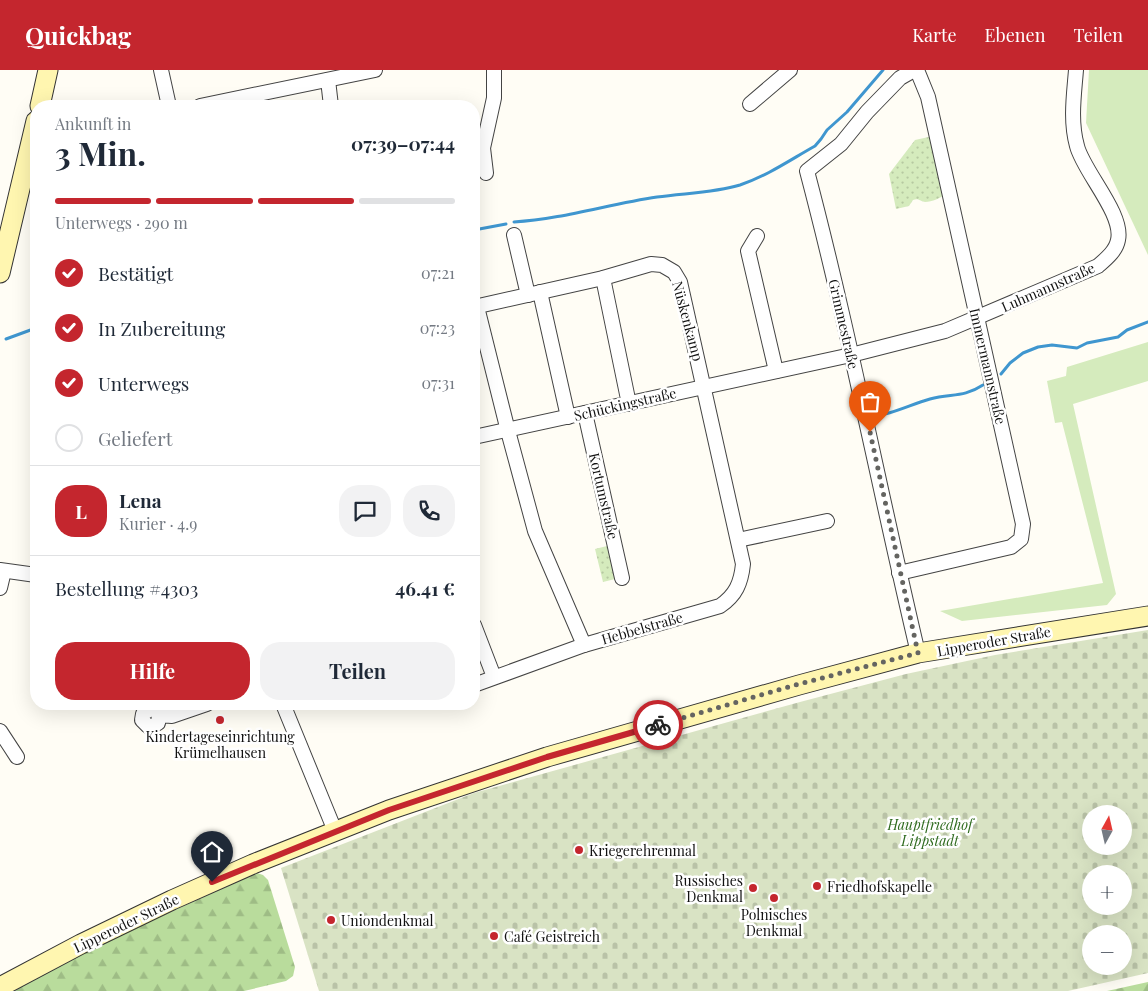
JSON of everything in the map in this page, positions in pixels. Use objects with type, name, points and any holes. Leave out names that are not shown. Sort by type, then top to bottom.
[{"type":"main road","points":[[41,100],[48,70]]},
{"type":"main road","points":[[0,273],[30,150]]},
{"type":"main road","name":"Lipperoder Straße","points":[[0,986],[172,900],[255,863],[389,810],[547,757],[799,684],[918,653],[1148,616]]},
{"type":"street","points":[[161,70],[168,100]]},
{"type":"street","points":[[230,100],[328,80],[345,73],[375,70]]},
{"type":"street","points":[[486,174],[483,148],[494,98],[494,70]]},
{"type":"street","points":[[750,104],[790,70]]},
{"type":"street","name":"Grimmestraße","points":[[915,70],[900,78],[867,112],[841,144],[807,171],[870,432],[899,573],[918,653]]},
{"type":"street","name":"Immermannstraße","points":[[899,573],[1011,548],[1020,539],[1023,532],[1023,524],[928,97],[922,79],[915,70]]},
{"type":"street","name":"Luhmannstraße","points":[[851,355],[945,331],[1098,266],[1111,255],[1118,240],[1118,229],[1112,213],[1077,148],[1073,123],[1076,70]]},
{"type":"street","points":[[328,80],[330,100]]},
{"type":"street","points":[[514,235],[534,293],[568,417]]},
{"type":"street","points":[[757,236],[748,251],[776,371]]},
{"type":"street","name":"Nüskenkamp","points":[[480,306],[603,278],[651,264],[662,265],[674,272],[680,282],[704,386]]},
{"type":"street","points":[[603,278],[629,404]]},
{"type":"street","name":"Nüskenkamp","points":[[480,322],[535,531],[584,645]]},
{"type":"street","name":"Schückingstraße","points":[[480,436],[851,355]]},
{"type":"street","name":"Hebbelstraße","points":[[480,683],[584,645],[720,606],[735,594],[742,578],[743,564],[704,386]]},
{"type":"street","name":"Kortumstraße","points":[[585,414],[622,578]]},
{"type":"street","points":[[738,540],[827,521]]},
{"type":"street","points":[[0,588],[2,570],[30,573]]},
{"type":"street","points":[[480,641],[494,677]]},
{"type":"street","points":[[159,715],[172,716],[190,710]]},
{"type":"street","points":[[286,710],[336,831]]},
{"type":"street","points":[[0,731],[17,757]]},
{"type":"green space","points":[[1089,70],[1148,70],[1148,255],[1086,123]]},
{"type":"green space","points":[[933,136],[945,194],[931,201],[913,200],[909,206],[896,209],[889,174],[915,140]]},
{"type":"green space","points":[[1148,342],[1148,381],[1073,404],[1116,594],[1107,605],[962,621],[940,611],[1103,583],[1062,422],[1055,423],[1047,381],[1066,376],[1067,367]]},
{"type":"green space","points":[[611,545],[619,578],[603,582],[595,549]]},
{"type":"green space","name":"Hauptfriedhof Lippstadt","points":[[1148,630],[1148,973],[1068,991],[319,991],[281,868],[474,793],[906,674],[995,655]]},
{"type":"green space","points":[[257,873],[263,875],[268,880],[295,967],[293,976],[286,981],[244,991],[8,991],[132,930]]},
{"type":"green space","points":[[1148,982],[1148,991],[1107,991]]},
{"type":"waterway","points":[[514,222],[568,215],[657,197],[720,190],[750,181],[815,146],[827,130],[847,112],[883,70]]},
{"type":"waterway","points":[[480,229],[506,224]]},
{"type":"waterway","points":[[1001,374],[1010,363],[1023,353],[1038,347],[1052,345],[1077,348],[1087,343],[1118,337],[1127,330],[1148,322]]},
{"type":"waterway","points":[[6,339],[30,330]]},
{"type":"waterway","points":[[885,414],[937,397],[963,394],[983,385]]},
{"type":"way so far","points":[[658,725],[799,684],[918,653],[899,573],[870,432]]},
{"type":"place","name":"Kindertageseinrichtung Krümelhausen","points":[[220,720]]},
{"type":"place","name":"Kriegerehrenmal","points":[[579,850]]},
{"type":"place","name":"Friedhofskapelle","points":[[817,886]]},
{"type":"place","name":"Russisches Denkmal","points":[[753,888]]},
{"type":"place","name":"Polnisches Denkmal","points":[[774,898]]},
{"type":"place","name":"Uniondenkmal","points":[[331,920]]},
{"type":"place","name":"Café Geistreich","points":[[494,936]]},
{"type":"route","points":[[212,882],[389,810],[547,757],[658,725]]}]
